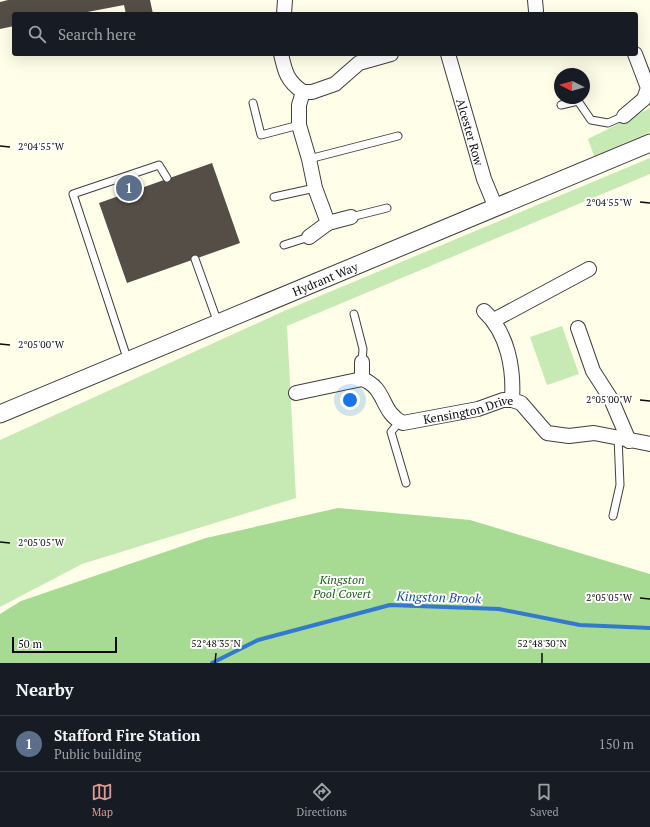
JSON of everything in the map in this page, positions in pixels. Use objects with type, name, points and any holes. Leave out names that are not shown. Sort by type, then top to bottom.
[{"type":"street","points":[[284,12],[285,0]]},
{"type":"street","points":[[281,56],[285,74],[294,86],[303,92],[312,92],[335,84],[359,63],[384,56]]},
{"type":"street","name":"Alcester Row","points":[[449,56],[484,179],[496,208]]},
{"type":"street","points":[[624,116],[644,99],[649,88],[636,56]]},
{"type":"street","points":[[303,92],[299,105],[299,125],[310,159],[315,188],[328,223]]},
{"type":"street","name":"Hydrant Way","points":[[0,414],[219,324],[650,143]]},
{"type":"street","points":[[309,237],[328,223],[350,216]]},
{"type":"street","points":[[512,400],[512,366],[489,315],[589,269]]},
{"type":"street","points":[[578,328],[593,371],[611,399],[623,439]]},
{"type":"street","points":[[362,362],[362,379]]},
{"type":"street","points":[[296,393],[362,379],[371,382],[379,390],[386,408],[394,418],[400,421]]},
{"type":"street","name":"Kensington Drive","points":[[400,421],[414,422],[478,409],[503,400],[512,400],[521,403],[546,433],[558,436],[594,433],[650,444]]},
{"type":"lane","points":[[561,105],[578,101],[591,120],[608,123],[624,116]]},
{"type":"lane","points":[[253,103],[262,135],[299,125]]},
{"type":"lane","points":[[310,159],[398,136]]},
{"type":"lane","points":[[128,361],[73,194],[159,165],[168,178]]},
{"type":"lane","points":[[274,197],[315,188]]},
{"type":"lane","points":[[350,216],[387,208]]},
{"type":"lane","points":[[284,245],[309,237]]},
{"type":"lane","points":[[195,259],[219,324]]},
{"type":"lane","points":[[354,314],[363,349],[362,362]]},
{"type":"lane","points":[[400,421],[391,432],[406,483]]},
{"type":"lane","points":[[613,516],[620,485],[623,439]]},
{"type":"green space","points":[[650,108],[650,132],[594,156],[588,139]]},
{"type":"green space","points":[[650,158],[650,174],[287,326],[296,498],[82,564],[0,607],[0,440],[284,311]]},
{"type":"green space","points":[[562,326],[579,374],[547,385],[530,337]]},
{"type":"green space","name":"Kingston Pool Covert","points":[[338,508],[470,520],[650,574],[650,663],[0,663],[0,614],[21,601],[206,538]]},
{"type":"building","points":[[8,0],[150,0],[153,12],[126,12],[124,5],[87,12],[12,12],[12,26],[0,29],[0,2]]},
{"type":"building","points":[[212,163],[240,243],[127,283],[99,203]]},
{"type":"waterway","name":"Kingston Brook","points":[[212,663],[258,640],[390,605],[499,609],[580,625],[650,628]]},
{"type":"place","name":"Stafford Fire Station","points":[[129,188]]}]
